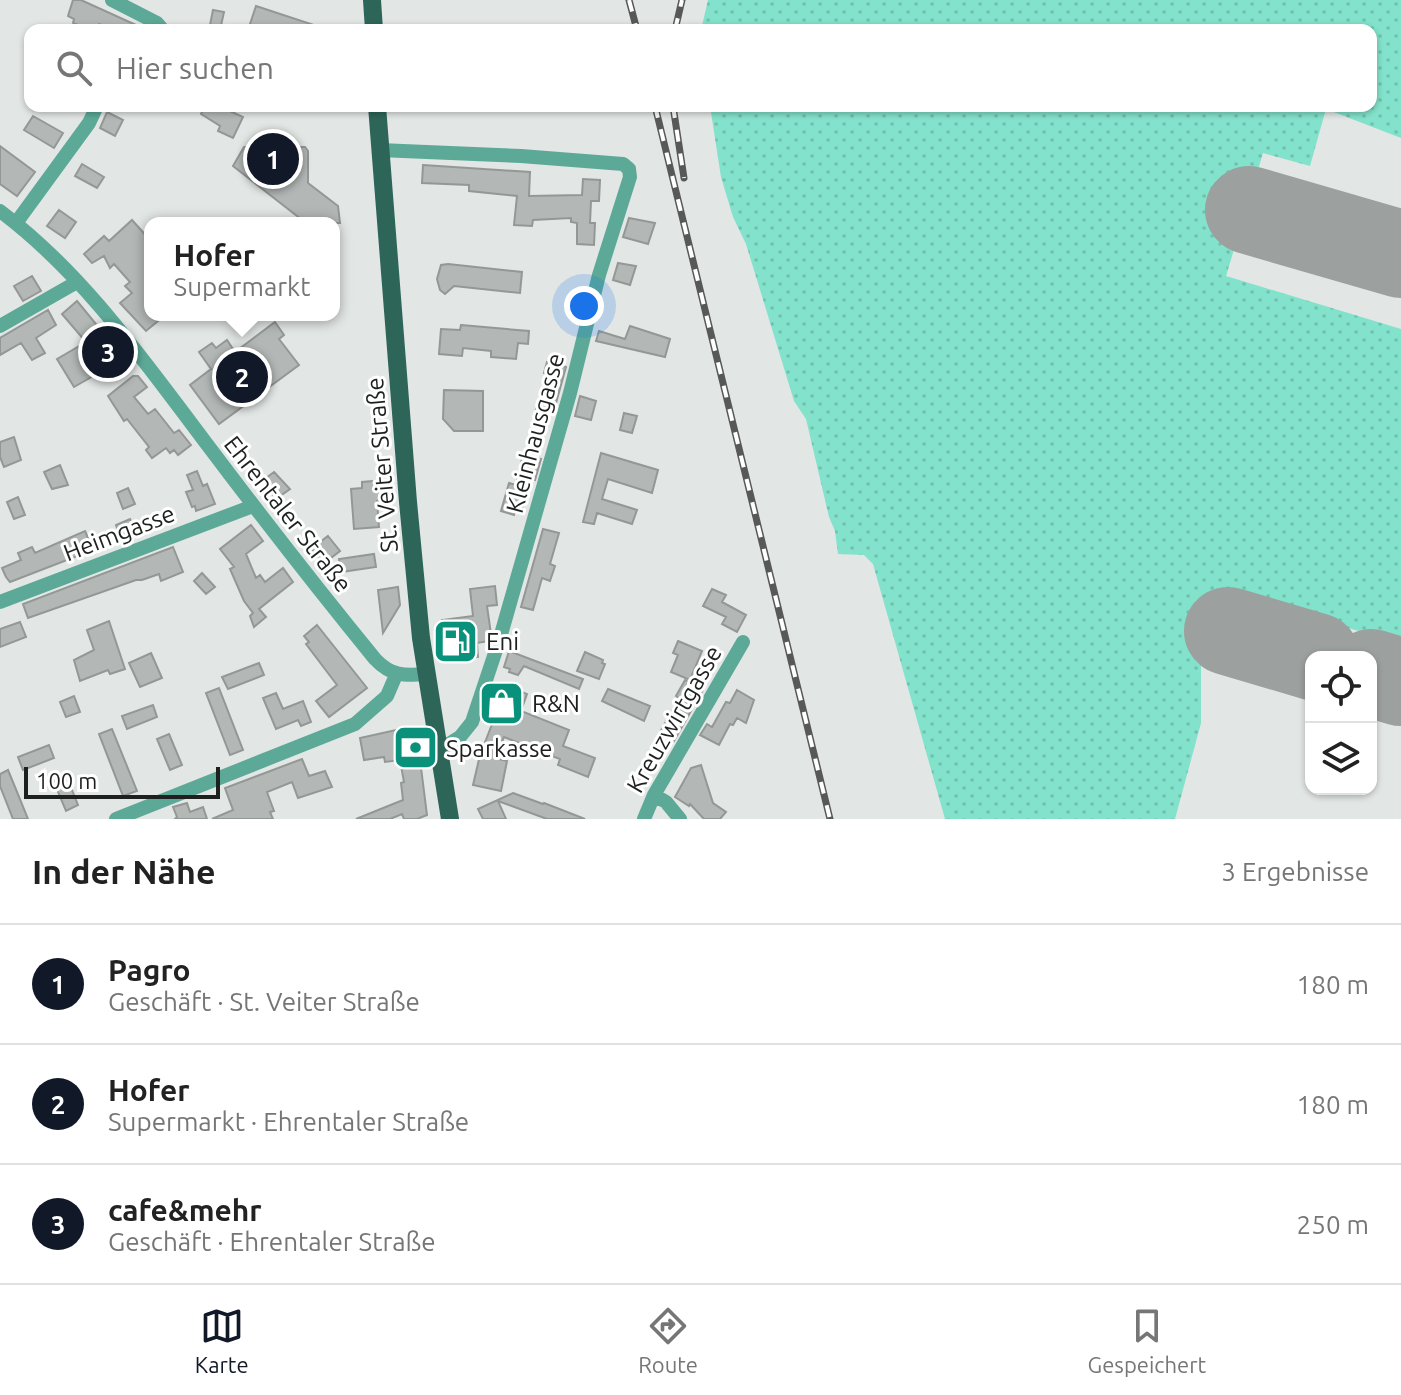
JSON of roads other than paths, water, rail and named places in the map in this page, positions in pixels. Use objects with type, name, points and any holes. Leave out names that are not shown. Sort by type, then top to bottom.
[{"type":"main road","points":[[372,0],[374,24]]},
{"type":"main road","name":"St. Veiter Straße","points":[[377,112],[408,502],[427,674],[450,819]]},
{"type":"street","points":[[112,0],[158,24]]},
{"type":"street","points":[[16,223],[94,112]]},
{"type":"street","name":"Kleinhausgasse","points":[[379,150],[623,164],[629,169],[630,177],[599,275],[570,393],[500,638],[472,722],[460,737],[438,751]]},
{"type":"street","name":"Ehrentaler Straße","points":[[0,211],[77,282],[144,361],[253,506],[375,659],[396,675]]},
{"type":"street","points":[[0,326],[77,282]]},
{"type":"street","name":"Heimgasse","points":[[0,602],[253,506]]},
{"type":"street","name":"Kreuzwirtgasse","points":[[644,819],[654,795],[743,642]]},
{"type":"street","points":[[116,819],[342,731],[379,705],[387,696],[396,675],[427,674]]},
{"type":"street","points":[[654,795],[666,802],[680,819]]},
{"type":"railway","points":[[629,0],[635,24]]},
{"type":"railway","points":[[676,24],[682,0]]},
{"type":"railway","points":[[656,112],[830,819]]},
{"type":"railway","points":[[674,112],[684,178]]},
{"type":"place","name":"Pagro","points":[[273,159]]},
{"type":"place","name":"cafe&mehr","points":[[108,352]]},
{"type":"place","name":"Hofer","points":[[242,377]]},
{"type":"place","name":"Eni","points":[[455,641]]},
{"type":"place","name":"R&N","points":[[501,703]]},
{"type":"place","name":"Sparkasse","points":[[415,748]]}]
